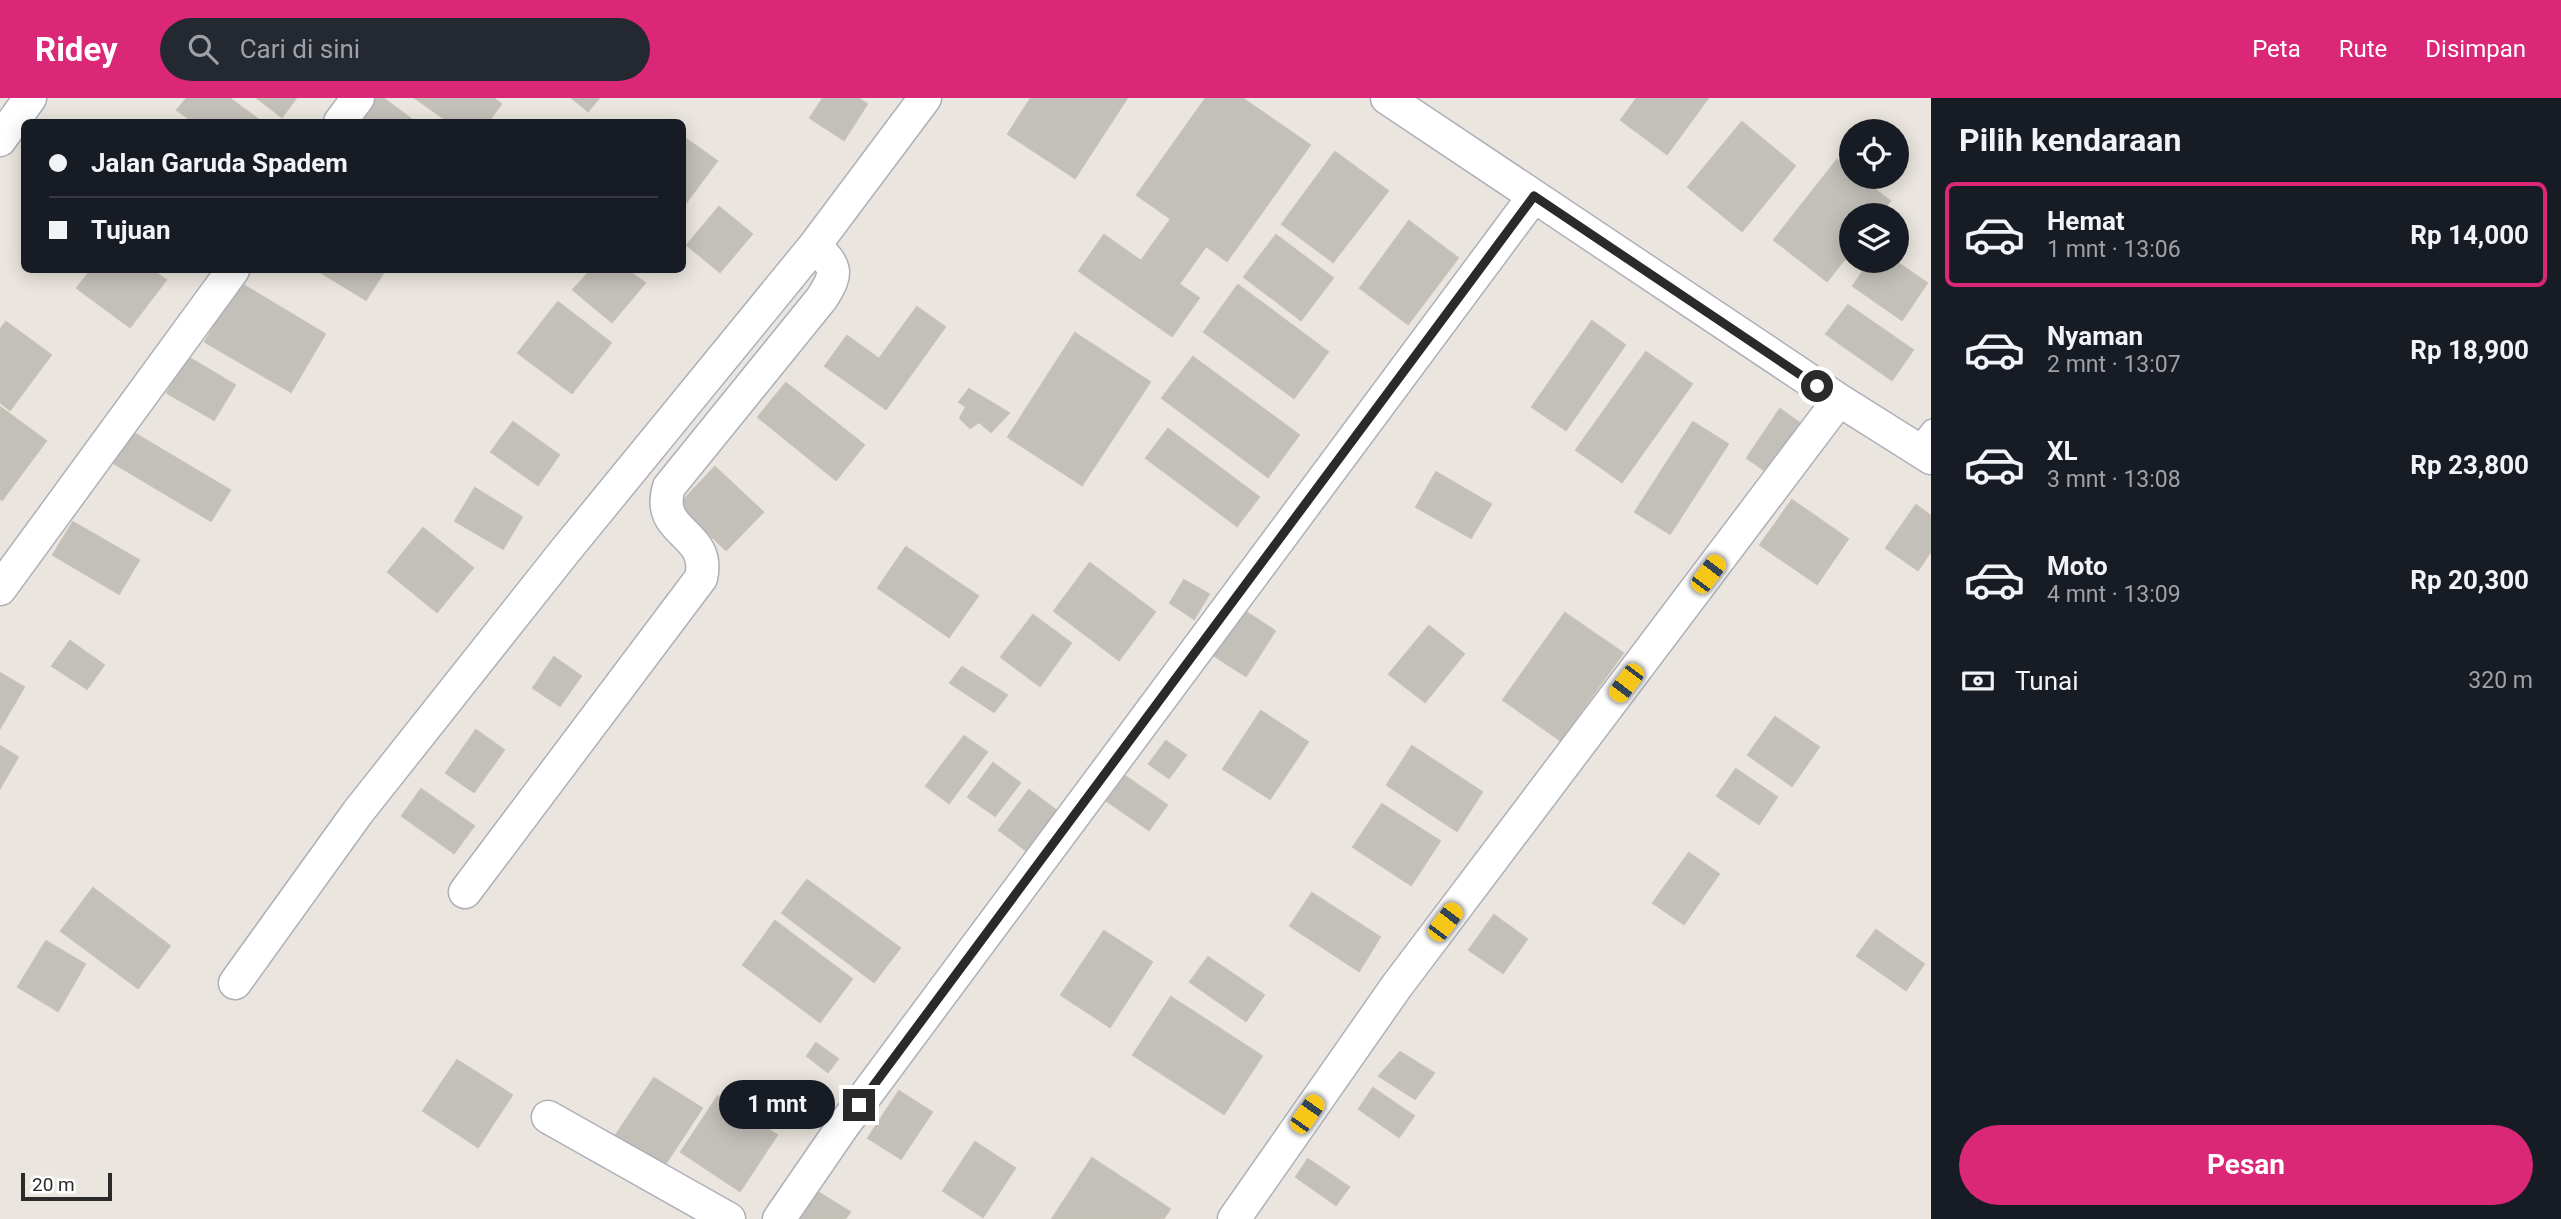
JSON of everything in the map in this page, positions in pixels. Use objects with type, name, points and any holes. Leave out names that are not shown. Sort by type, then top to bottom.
[{"type":"street","points":[[0,141],[30,98]]},
{"type":"street","points":[[342,119],[358,98]]},
{"type":"street","points":[[235,983],[358,812],[565,551],[815,245],[925,98]]},
{"type":"street","points":[[1387,98],[1839,400],[1926,445]]},
{"type":"street","points":[[779,1219],[867,1094],[1534,196]]},
{"type":"street","points":[[465,892],[701,578],[702,554],[668,514],[665,504],[669,486],[834,280],[833,267],[815,245]]},
{"type":"street","points":[[0,589],[231,273]]},
{"type":"street","points":[[1234,1219],[1396,987],[1839,400]]},
{"type":"street","points":[[548,1117],[729,1219]]},
{"type":"building","points":[[187,98],[229,98],[258,119],[190,119],[177,110]]},
{"type":"building","points":[[257,98],[296,98],[282,117]]},
{"type":"building","points":[[373,98],[383,98],[411,119],[357,119]]},
{"type":"building","points":[[415,98],[493,98],[501,104],[490,119],[445,119]]},
{"type":"building","points":[[572,98],[599,98],[588,111]]},
{"type":"building","points":[[823,98],[858,98],[867,104],[844,140],[810,118]]},
{"type":"building","points":[[1031,98],[1127,98],[1075,178],[1008,134]]},
{"type":"building","points":[[1206,98],[1242,98],[1310,145],[1227,261],[1206,246],[1179,284],[1199,298],[1172,336],[1079,271],[1104,235],[1141,261],[1171,219],[1137,195]]},
{"type":"building","points":[[1637,98],[1708,98],[1667,154],[1621,120]]},
{"type":"building","points":[[1742,122],[1795,166],[1742,231],[1688,187]]},
{"type":"building","points":[[686,139],[717,161],[686,203]]},
{"type":"building","points":[[1335,152],[1388,191],[1333,262],[1282,224]]},
{"type":"building","points":[[1837,160],[1839,189],[1874,189],[1890,201],[1839,203],[1839,266],[1827,281],[1774,240]]},
{"type":"building","points":[[719,207],[752,234],[720,272],[687,245]]},
{"type":"building","points":[[1409,221],[1458,258],[1408,324],[1360,288]]},
{"type":"building","points":[[1276,235],[1333,278],[1301,320],[1244,277]]},
{"type":"building","points":[[1909,271],[1927,283],[1902,320],[1853,286],[1862,273],[1909,273]]},
{"type":"building","points":[[89,273],[156,273],[166,280],[130,327],[77,288]]},
{"type":"building","points":[[322,273],[383,273],[366,300]]},
{"type":"building","points":[[588,273],[631,273],[645,283],[612,322],[573,290]]},
{"type":"building","points":[[240,283],[325,334],[291,392],[205,342]]},
{"type":"building","points":[[1238,285],[1328,352],[1294,398],[1204,332]]},
{"type":"building","points":[[558,302],[611,343],[572,393],[518,353]]},
{"type":"building","points":[[1848,305],[1913,350],[1892,380],[1826,334]]},
{"type":"building","points":[[917,307],[945,327],[886,409],[825,366],[847,336],[879,359]]},
{"type":"building","points":[[1592,321],[1625,345],[1566,430],[1532,407]]},
{"type":"building","points":[[6,322],[51,355],[10,410],[0,402],[0,330]]},
{"type":"building","points":[[1075,333],[1150,382],[1082,485],[1008,437]]},
{"type":"building","points":[[1646,352],[1692,384],[1622,482],[1576,450]]},
{"type":"building","points":[[188,357],[235,385],[214,420],[167,393]]},
{"type":"building","points":[[1193,357],[1299,435],[1268,477],[1162,398]]},
{"type":"building","points":[[786,383],[864,445],[836,480],[758,417]]},
{"type":"building","points":[[969,389],[1009,413],[991,432],[979,422],[970,428],[960,418],[966,407],[959,402]]},
{"type":"building","points":[[0,407],[46,441],[2,500],[0,498]]},
{"type":"building","points":[[1780,409],[1801,424],[1767,472],[1747,458]]},
{"type":"building","points":[[513,422],[559,455],[538,485],[491,452]]},
{"type":"building","points":[[1693,422],[1728,444],[1670,534],[1635,512]]},
{"type":"building","points":[[1168,429],[1259,497],[1237,526],[1146,458]]},
{"type":"building","points":[[129,430],[230,490],[211,521],[110,461]]},
{"type":"building","points":[[715,467],[763,512],[726,550],[679,505]]},
{"type":"building","points":[[1436,472],[1491,504],[1471,538],[1416,507]]},
{"type":"building","points":[[475,488],[522,517],[503,549],[455,521]]},
{"type":"building","points":[[1792,500],[1848,539],[1817,584],[1760,545]]},
{"type":"building","points":[[1916,505],[1931,516],[1931,551],[1918,570],[1886,548]]},
{"type":"building","points":[[73,522],[139,560],[119,594],[53,555]]},
{"type":"building","points":[[423,528],[473,568],[437,612],[388,572]]},
{"type":"building","points":[[906,547],[978,596],[949,637],[878,588]]},
{"type":"building","points":[[1090,563],[1155,612],[1119,660],[1054,611]]},
{"type":"building","points":[[1184,580],[1209,594],[1194,619],[1170,603]]},
{"type":"building","points":[[1243,610],[1275,631],[1246,676],[1213,655]]},
{"type":"building","points":[[1565,613],[1623,653],[1560,740],[1503,700]]},
{"type":"building","points":[[1033,615],[1071,643],[1040,686],[1001,657]]},
{"type":"building","points":[[1429,626],[1464,654],[1425,702],[1389,674]]},
{"type":"building","points":[[70,641],[104,665],[87,689],[52,666]]},
{"type":"building","points":[[554,657],[581,676],[560,706],[533,688]]},
{"type":"building","points":[[962,667],[1007,695],[994,712],[950,683]]},
{"type":"building","points":[[0,673],[24,687],[0,728]]},
{"type":"building","points":[[1261,711],[1308,742],[1270,799],[1223,769]]},
{"type":"building","points":[[1775,717],[1819,747],[1792,786],[1748,755]]},
{"type":"building","points":[[476,730],[504,750],[474,792],[446,773]]},
{"type":"building","points":[[964,736],[987,752],[949,803],[926,786]]},
{"type":"building","points":[[1166,741],[1186,755],[1169,778],[1149,764]]},
{"type":"building","points":[[0,746],[18,757],[0,788]]},
{"type":"building","points":[[1412,746],[1482,792],[1457,831],[1387,785]]},
{"type":"building","points":[[993,763],[1020,783],[995,816],[968,797]]},
{"type":"building","points":[[1736,769],[1777,797],[1759,824],[1717,796]]},
{"type":"building","points":[[1125,776],[1167,805],[1149,830],[1107,801]]},
{"type":"building","points":[[421,789],[474,826],[454,853],[402,816]]},
{"type":"building","points":[[1029,790],[1057,811],[1027,851],[999,830]]},
{"type":"building","points":[[1382,804],[1440,841],[1411,885],[1353,847]]},
{"type":"building","points":[[1689,853],[1719,874],[1684,924],[1653,903]]},
{"type":"building","points":[[807,880],[900,948],[874,982],[782,913]]},
{"type":"building","points":[[93,888],[170,946],[138,988],[61,931]]},
{"type":"building","points":[[1312,893],[1380,937],[1359,971],[1290,926]]},
{"type":"building","points":[[1494,915],[1527,939],[1503,973],[1469,950]]},
{"type":"building","points":[[775,921],[852,979],[820,1022],[743,965]]},
{"type":"building","points":[[1876,930],[1924,964],[1906,990],[1857,956]]},
{"type":"building","points":[[1104,931],[1152,962],[1110,1027],[1061,995]]},
{"type":"building","points":[[46,941],[85,964],[58,1011],[18,987]]},
{"type":"building","points":[[1208,957],[1264,995],[1246,1021],[1190,982]]},
{"type":"building","points":[[1171,997],[1262,1056],[1224,1114],[1133,1055]]},
{"type":"building","points":[[816,1043],[838,1059],[828,1072],[807,1056]]},
{"type":"building","points":[[1400,1052],[1434,1073],[1415,1099],[1379,1076]]},
{"type":"building","points":[[457,1060],[512,1095],[478,1147],[423,1111]]},
{"type":"building","points":[[654,1078],[702,1108],[662,1169],[614,1138]]},
{"type":"building","points":[[1373,1088],[1414,1116],[1399,1137],[1359,1109]]},
{"type":"building","points":[[899,1091],[932,1112],[901,1159],[868,1138]]},
{"type":"building","points":[[718,1096],[777,1135],[740,1191],[681,1152]]},
{"type":"building","points":[[975,1142],[1015,1168],[983,1217],[943,1191]]},
{"type":"building","points":[[1092,1158],[1170,1209],[1163,1219],[1052,1219]]},
{"type":"building","points":[[1308,1159],[1349,1187],[1336,1205],[1296,1177]]},
{"type":"building","points":[[813,1189],[850,1212],[845,1219],[793,1219]]},
{"type":"route","points":[[859,1105],[1534,196],[1817,386]]}]
